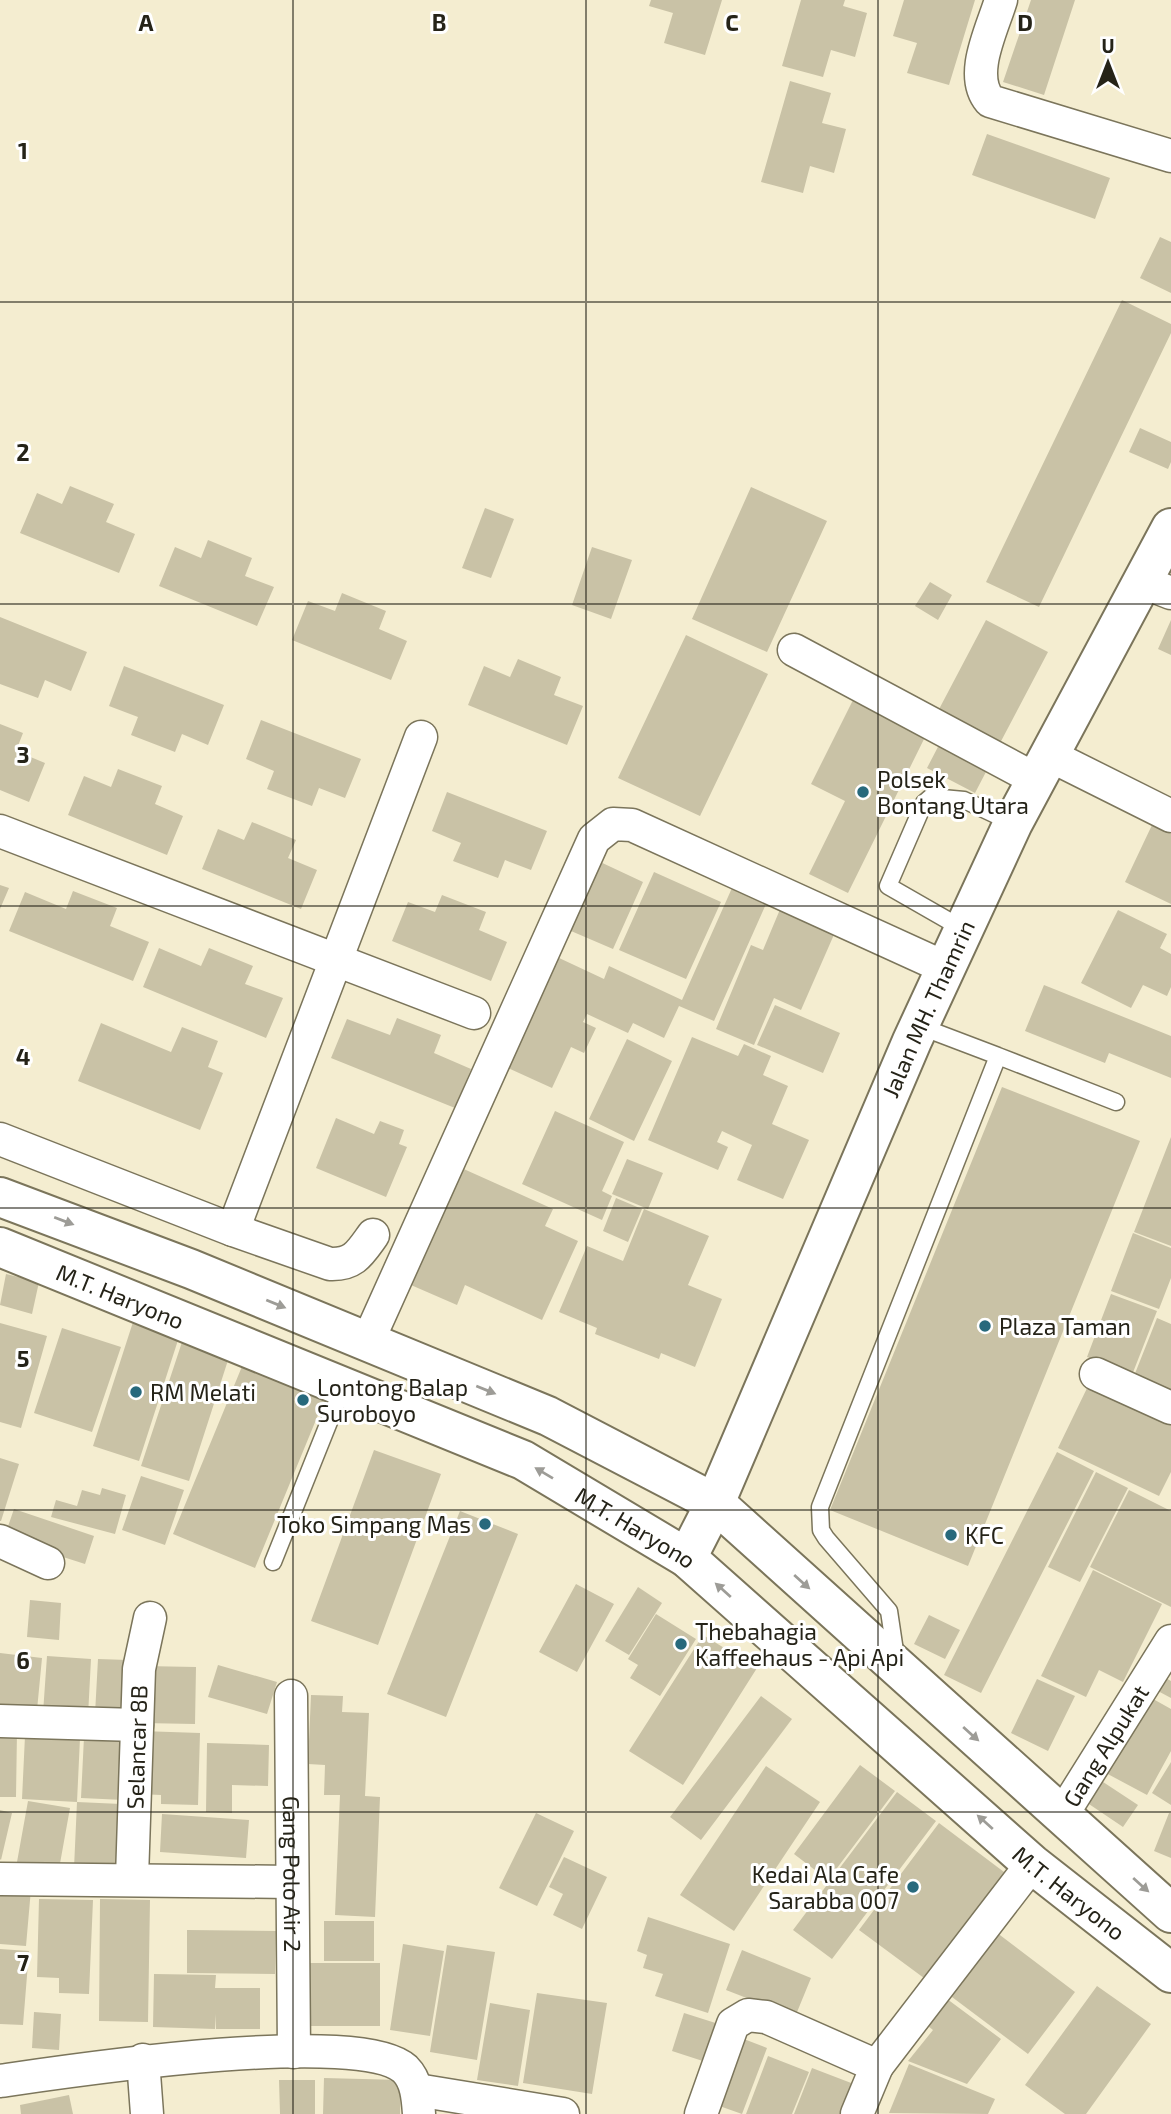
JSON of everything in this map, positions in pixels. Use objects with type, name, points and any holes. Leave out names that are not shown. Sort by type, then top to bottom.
[{"type":"main road","name":"Jalan MH. Thamrin","points":[[687,1558],[715,1503],[919,1026],[1013,823],[1042,767],[1157,588],[1171,528]]},
{"type":"main road","points":[[0,1197],[191,1269],[548,1416],[715,1503],[1171,1913]]},
{"type":"main road","name":"M.T. Haryono","points":[[0,1247],[523,1460],[687,1558],[1032,1864],[1171,1973]]},
{"type":"street","points":[[1001,0],[979,76],[982,91],[990,101],[1171,156]]},
{"type":"street","points":[[794,650],[1042,767],[1171,816]]},
{"type":"street","points":[[233,1230],[421,737]]},
{"type":"street","points":[[368,1341],[594,839],[613,824],[632,825],[946,968]]},
{"type":"street","points":[[0,831],[335,962],[474,1013]]},
{"type":"street","points":[[0,1139],[233,1230],[330,1264],[344,1265],[355,1260],[373,1235]]},
{"type":"street","points":[[1096,1374],[1171,1408]]},
{"type":"street","points":[[0,1541],[48,1563]]},
{"type":"street","name":"Selancar 8B","points":[[132,1878],[139,1669],[150,1618]]},
{"type":"street","name":"Gang Alpukat","points":[[1062,1815],[1171,1642]]},
{"type":"street","name":"Gang Polo Air 2","points":[[291,1696],[294,2052]]},
{"type":"street","points":[[0,1721],[137,1725]]},
{"type":"street","points":[[857,2114],[877,2066],[1032,1864]]},
{"type":"street","points":[[0,1879],[132,1878],[292,1882]]},
{"type":"street","points":[[701,2114],[733,2024],[748,2015],[766,2017],[877,2066]]},
{"type":"street","points":[[0,2081],[143,2060],[294,2052],[363,2053],[387,2059],[406,2070],[418,2102],[563,2114]]},
{"type":"street","points":[[143,2060],[147,2114]]},
{"type":"lane","points":[[964,929],[888,886],[924,803],[931,797],[964,800],[1013,823]]},
{"type":"lane","points":[[919,1026],[1116,1102]]},
{"type":"lane","points":[[897,1667],[894,1626],[889,1611],[826,1538],[821,1530],[820,1507],[998,1056]]},
{"type":"lane","points":[[273,1562],[343,1387]]},
{"type":"building","points":[[651,0],[722,0],[705,55],[664,43],[673,13],[649,6]]},
{"type":"building","points":[[801,0],[845,0],[843,6],[867,13],[855,57],[831,50],[823,77],[782,66]]},
{"type":"building","points":[[904,0],[975,0],[949,85],[907,73],[917,43],[893,36]]},
{"type":"building","points":[[1031,0],[1075,0],[1044,95],[1003,82]]},
{"type":"building","points":[[790,81],[831,93],[822,123],[846,129],[834,173],[810,166],[803,193],[761,182]]},
{"type":"building","points":[[987,134],[1110,178],[1095,219],[972,175]]},
{"type":"building","points":[[1160,237],[1171,242],[1171,293],[1140,278]]},
{"type":"building","points":[[1122,300],[1171,324],[1171,333],[1039,607],[986,582]]},
{"type":"building","points":[[1140,428],[1171,442],[1171,462],[1168,469],[1129,452]]},
{"type":"building","points":[[70,486],[114,504],[106,522],[135,534],[119,573],[20,533],[37,493],[62,504]]},
{"type":"building","points":[[751,487],[827,521],[767,652],[692,619]]},
{"type":"building","points":[[485,508],[514,519],[491,578],[462,568]]},
{"type":"building","points":[[208,540],[252,558],[245,576],[274,587],[257,626],[159,586],[175,547],[201,558]]},
{"type":"building","points":[[592,547],[632,560],[611,619],[572,605]]},
{"type":"building","points":[[930,582],[952,595],[938,620],[915,606]]},
{"type":"building","points":[[342,593],[386,611],[379,629],[407,641],[391,680],[292,640],[308,601],[335,611]]},
{"type":"building","points":[[0,617],[87,652],[71,691],[45,680],[38,698],[0,684]]},
{"type":"building","points":[[986,620],[1048,652],[999,745],[937,713]]},
{"type":"building","points":[[1171,620],[1171,655],[1158,649]]},
{"type":"building","points":[[686,635],[768,674],[700,816],[618,778]]},
{"type":"building","points":[[518,659],[561,677],[554,695],[583,706],[567,745],[468,705],[484,666],[510,677]]},
{"type":"building","points":[[124,666],[224,705],[208,745],[182,734],[175,752],[131,735],[138,717],[109,706]]},
{"type":"building","name":"Polsek Bontang Utara","points":[[857,692],[927,733],[848,893],[809,874],[845,801],[811,784]]},
{"type":"building","points":[[261,720],[361,759],[345,798],[319,788],[312,806],[267,789],[274,771],[246,759]]},
{"type":"building","points":[[0,724],[23,733],[16,751],[45,763],[29,802],[0,790]]},
{"type":"building","points":[[940,743],[988,768],[975,793],[927,768]]},
{"type":"building","points":[[118,769],[162,786],[155,804],[183,816],[167,855],[68,815],[84,776],[111,787]]},
{"type":"building","points":[[447,792],[547,831],[531,870],[505,860],[498,878],[453,861],[461,843],[432,831]]},
{"type":"building","points":[[252,822],[296,840],[288,858],[317,870],[301,909],[202,869],[218,829],[244,840]]},
{"type":"building","points":[[1152,825],[1171,834],[1171,904],[1125,882]]},
{"type":"building","points":[[596,860],[643,882],[613,949],[564,928]]},
{"type":"building","points":[[654,872],[721,902],[686,979],[619,950]]},
{"type":"building","points":[[736,879],[770,895],[714,1021],[679,1006],[664,1038],[633,1023],[628,1033],[587,1014],[583,1022],[596,1028],[584,1053],[571,1047],[552,1088],[506,1067],[557,957],[604,979],[609,966],[682,1000]]},
{"type":"building","points":[[0,885],[9,888],[0,909]]},
{"type":"building","points":[[73,891],[117,908],[110,926],[149,942],[133,981],[9,931],[25,892],[66,909]]},
{"type":"building","points":[[442,895],[486,912],[479,930],[507,942],[491,981],[392,941],[408,902],[435,912]]},
{"type":"building","points":[[781,907],[836,930],[801,1010],[774,998],[754,1045],[716,1029],[751,945],[763,950]]},
{"type":"building","points":[[1118,910],[1167,934],[1160,948],[1171,954],[1171,987],[1167,996],[1143,985],[1131,1008],[1081,983]]},
{"type":"building","points":[[159,948],[201,966],[209,948],[253,966],[245,984],[283,998],[266,1038],[143,987]]},
{"type":"building","points":[[1044,985],[1171,1036],[1171,1078],[1109,1053],[1105,1063],[1025,1031]]},
{"type":"building","points":[[775,1005],[840,1033],[823,1073],[757,1045]]},
{"type":"building","points":[[397,1018],[441,1035],[434,1053],[471,1069],[455,1108],[331,1058],[347,1019],[390,1035]]},
{"type":"building","points":[[101,1023],[171,1052],[182,1027],[218,1041],[208,1067],[223,1073],[200,1130],[78,1081]]},
{"type":"building","points":[[692,1037],[738,1056],[744,1044],[771,1056],[763,1075],[788,1086],[772,1124],[809,1140],[783,1199],[737,1180],[752,1145],[722,1131],[717,1142],[728,1147],[718,1170],[648,1140]]},
{"type":"building","points":[[627,1039],[672,1061],[634,1141],[589,1119]]},
{"type":"building","name":"Plaza Taman","points":[[1002,1087],[1140,1141],[968,1566],[830,1510]]},
{"type":"building","points":[[555,1111],[624,1142],[602,1191],[612,1196],[602,1220],[522,1184]]},
{"type":"building","points":[[336,1118],[374,1134],[380,1121],[404,1130],[399,1144],[407,1147],[386,1197],[316,1168]]},
{"type":"building","points":[[1171,1137],[1171,1246],[1134,1232]]},
{"type":"building","points":[[627,1159],[663,1173],[648,1209],[612,1194]]},
{"type":"building","points":[[457,1166],[553,1209],[545,1226],[578,1241],[542,1320],[465,1285],[457,1305],[404,1282]]},
{"type":"building","points":[[616,1198],[642,1209],[628,1242],[603,1231]]},
{"type":"building","points":[[644,1209],[709,1236],[688,1285],[722,1299],[695,1367],[661,1353],[659,1359],[595,1334],[597,1328],[559,1312],[587,1246],[623,1261]]},
{"type":"building","points":[[1133,1233],[1171,1248],[1171,1278],[1159,1309],[1111,1291]]},
{"type":"building","points":[[6,1274],[39,1282],[32,1314],[0,1305]]},
{"type":"building","points":[[1111,1294],[1157,1311],[1132,1375],[1087,1357]]},
{"type":"building","points":[[1157,1318],[1171,1324],[1171,1390],[1134,1376]]},
{"type":"building","name":"RM Melati","points":[[133,1322],[179,1337],[139,1461],[93,1446]]},
{"type":"building","points":[[0,1323],[47,1336],[21,1428],[0,1422]]},
{"type":"building","points":[[62,1328],[121,1347],[92,1432],[34,1413]]},
{"type":"building","points":[[183,1339],[230,1354],[189,1481],[141,1466]]},
{"type":"building","points":[[243,1364],[325,1398],[255,1568],[173,1534]]},
{"type":"building","points":[[1090,1382],[1171,1421],[1171,1472],[1159,1496],[1058,1448]]},
{"type":"building","points":[[374,1450],[441,1474],[378,1645],[311,1621]]},
{"type":"building","points":[[1057,1452],[1094,1471],[981,1693],[944,1675]]},
{"type":"building","points":[[0,1458],[19,1464],[1,1521],[0,1521]]},
{"type":"building","points":[[1096,1472],[1128,1488],[1080,1582],[1048,1567]]},
{"type":"building","points":[[141,1476],[184,1490],[165,1545],[122,1530]]},
{"type":"building","points":[[102,1488],[126,1495],[115,1534],[51,1517],[56,1500],[77,1506],[82,1490],[100,1495]]},
{"type":"building","points":[[1129,1490],[1171,1511],[1171,1607],[1090,1567]]},
{"type":"building","points":[[14,1509],[94,1536],[85,1564],[4,1538]]},
{"type":"building","points":[[460,1511],[518,1534],[446,1717],[387,1694]]},
{"type":"building","points":[[1093,1570],[1162,1604],[1123,1682],[1099,1670],[1086,1697],[1041,1676]]},
{"type":"building","points":[[576,1584],[614,1604],[577,1672],[539,1652]]},
{"type":"building","points":[[638,1587],[662,1603],[629,1655],[605,1641]]},
{"type":"building","points":[[30,1600],[61,1603],[59,1640],[27,1637]]},
{"type":"building","points":[[656,1614],[696,1639],[660,1696],[630,1678],[638,1665],[628,1659]]},
{"type":"building","points":[[929,1615],[960,1630],[945,1659],[914,1644]]},
{"type":"building","points":[[703,1635],[757,1668],[683,1785],[629,1751]]},
{"type":"building","points":[[0,1653],[42,1658],[37,1710],[0,1707]]},
{"type":"building","points":[[47,1656],[91,1659],[88,1716],[43,1713]]},
{"type":"building","points":[[98,1659],[128,1660],[126,1715],[95,1714]]},
{"type":"building","points":[[218,1665],[277,1682],[267,1714],[208,1697]]},
{"type":"building","points":[[144,1666],[196,1667],[195,1724],[142,1723]]},
{"type":"building","points":[[1164,1677],[1171,1681],[1171,1698],[1156,1690]]},
{"type":"building","points":[[1037,1679],[1075,1696],[1048,1751],[1011,1733]]},
{"type":"building","points":[[311,1695],[343,1696],[342,1712],[369,1713],[365,1796],[380,1797],[375,1917],[335,1915],[340,1795],[324,1795],[325,1765],[308,1764]]},
{"type":"building","points":[[1146,1695],[1171,1709],[1171,1751],[1147,1795],[1104,1772]]},
{"type":"building","points":[[761,1696],[792,1719],[701,1840],[670,1817]]},
{"type":"building","points":[[0,1731],[17,1731],[16,1797],[0,1797]]},
{"type":"building","points":[[141,1731],[200,1733],[198,1805],[161,1804],[161,1795],[139,1794]]},
{"type":"building","points":[[25,1736],[80,1738],[77,1802],[22,1799]]},
{"type":"building","points":[[84,1737],[127,1739],[124,1800],[81,1798]]},
{"type":"building","points":[[207,1743],[269,1745],[268,1786],[232,1785],[232,1813],[206,1812]]},
{"type":"building","points":[[1171,1762],[1171,1805],[1152,1793]]},
{"type":"building","points":[[860,1765],[895,1791],[828,1880],[794,1854]]},
{"type":"building","points":[[766,1766],[820,1802],[734,1931],[680,1895]]},
{"type":"building","points":[[1097,1778],[1138,1805],[1123,1827],[1083,1800]]},
{"type":"building","points":[[897,1792],[936,1821],[832,1959],[793,1930]]},
{"type":"building","points":[[28,1801],[70,1808],[59,1869],[17,1862]]},
{"type":"building","points":[[77,1802],[121,1804],[118,1870],[74,1868]]},
{"type":"building","points":[[0,1810],[12,1813],[1,1860],[0,1859]]},
{"type":"building","points":[[536,1813],[574,1831],[537,1906],[499,1888]]},
{"type":"building","points":[[1171,1813],[1171,1858],[1154,1851]]},
{"type":"building","points":[[162,1814],[249,1820],[246,1858],[160,1852]]},
{"type":"building","points":[[939,1823],[1008,1875],[928,1981],[859,1930]]},
{"type":"building","points":[[564,1857],[607,1877],[582,1929],[553,1915],[563,1894],[549,1887]]},
{"type":"building","points":[[0,1887],[31,1889],[26,1946],[0,1944]]},
{"type":"building","points":[[39,1899],[93,1900],[89,1994],[59,1993],[59,1978],[37,1977]]},
{"type":"building","points":[[100,1899],[150,1900],[148,2022],[99,2021]]},
{"type":"building","points":[[648,1917],[730,1944],[708,2013],[655,1996],[663,1974],[643,1968],[647,1955],[637,1951]]},
{"type":"building","points":[[324,1921],[374,1921],[374,1961],[324,1961]]},
{"type":"building","points":[[992,1929],[1075,1992],[1028,2054],[944,1991]]},
{"type":"building","points":[[187,1930],[276,1931],[275,1974],[187,1973]]},
{"type":"building","points":[[403,1944],[444,1951],[430,2036],[390,2030]]},
{"type":"building","points":[[447,1945],[495,1952],[477,2060],[430,2052]]},
{"type":"building","points":[[0,1949],[29,1951],[23,2025],[0,2024]]},
{"type":"building","points":[[742,1950],[811,1978],[795,2017],[726,1990]]},
{"type":"building","points":[[306,1963],[380,1963],[380,2026],[306,2026]]},
{"type":"building","points":[[154,1974],[216,1975],[215,1988],[260,1988],[260,2029],[216,2029],[215,2014],[215,2029],[153,2027]]},
{"type":"building","points":[[1097,1986],[1151,2024],[1086,2114],[1065,2114],[1025,2085]]},
{"type":"building","points":[[537,1993],[607,2003],[592,2094],[523,2083]]},
{"type":"building","points":[[939,1993],[1001,2039],[967,2084],[908,2061],[933,2030],[919,2019]]},
{"type":"building","points":[[490,2003],[530,2010],[518,2086],[477,2080]]},
{"type":"building","points":[[34,2012],[61,2014],[59,2050],[32,2048]]},
{"type":"building","points":[[684,2013],[725,2026],[712,2064],[672,2051]]},
{"type":"building","points":[[736,2036],[767,2048],[742,2114],[711,2103]]},
{"type":"building","points":[[768,2056],[809,2072],[792,2114],[746,2114]]},
{"type":"building","points":[[909,2064],[995,2099],[988,2114],[889,2113]]},
{"type":"building","points":[[812,2068],[859,2086],[848,2114],[794,2114]]},
{"type":"building","points":[[324,2078],[401,2080],[400,2114],[323,2114]]},
{"type":"building","points":[[279,2080],[315,2080],[315,2114],[280,2114]]},
{"type":"building","points":[[69,2095],[73,2114],[21,2114],[20,2105]]},
{"type":"place","name":"Polsek Bontang Utara","points":[[863,792]]},
{"type":"place","name":"Plaza Taman","points":[[985,1326]]},
{"type":"place","name":"RM Melati","points":[[136,1392]]},
{"type":"place","name":"Lontong Balap Suroboyo","points":[[303,1400]]},
{"type":"place","name":"Toko Simpang Mas","points":[[485,1524]]},
{"type":"place","name":"KFC","points":[[951,1535]]},
{"type":"place","name":"Thebahagia Kaffeehaus - Api Api","points":[[681,1644]]},
{"type":"place","name":"Kedai Ala Cafe Sarabba 007","points":[[913,1887]]}]
